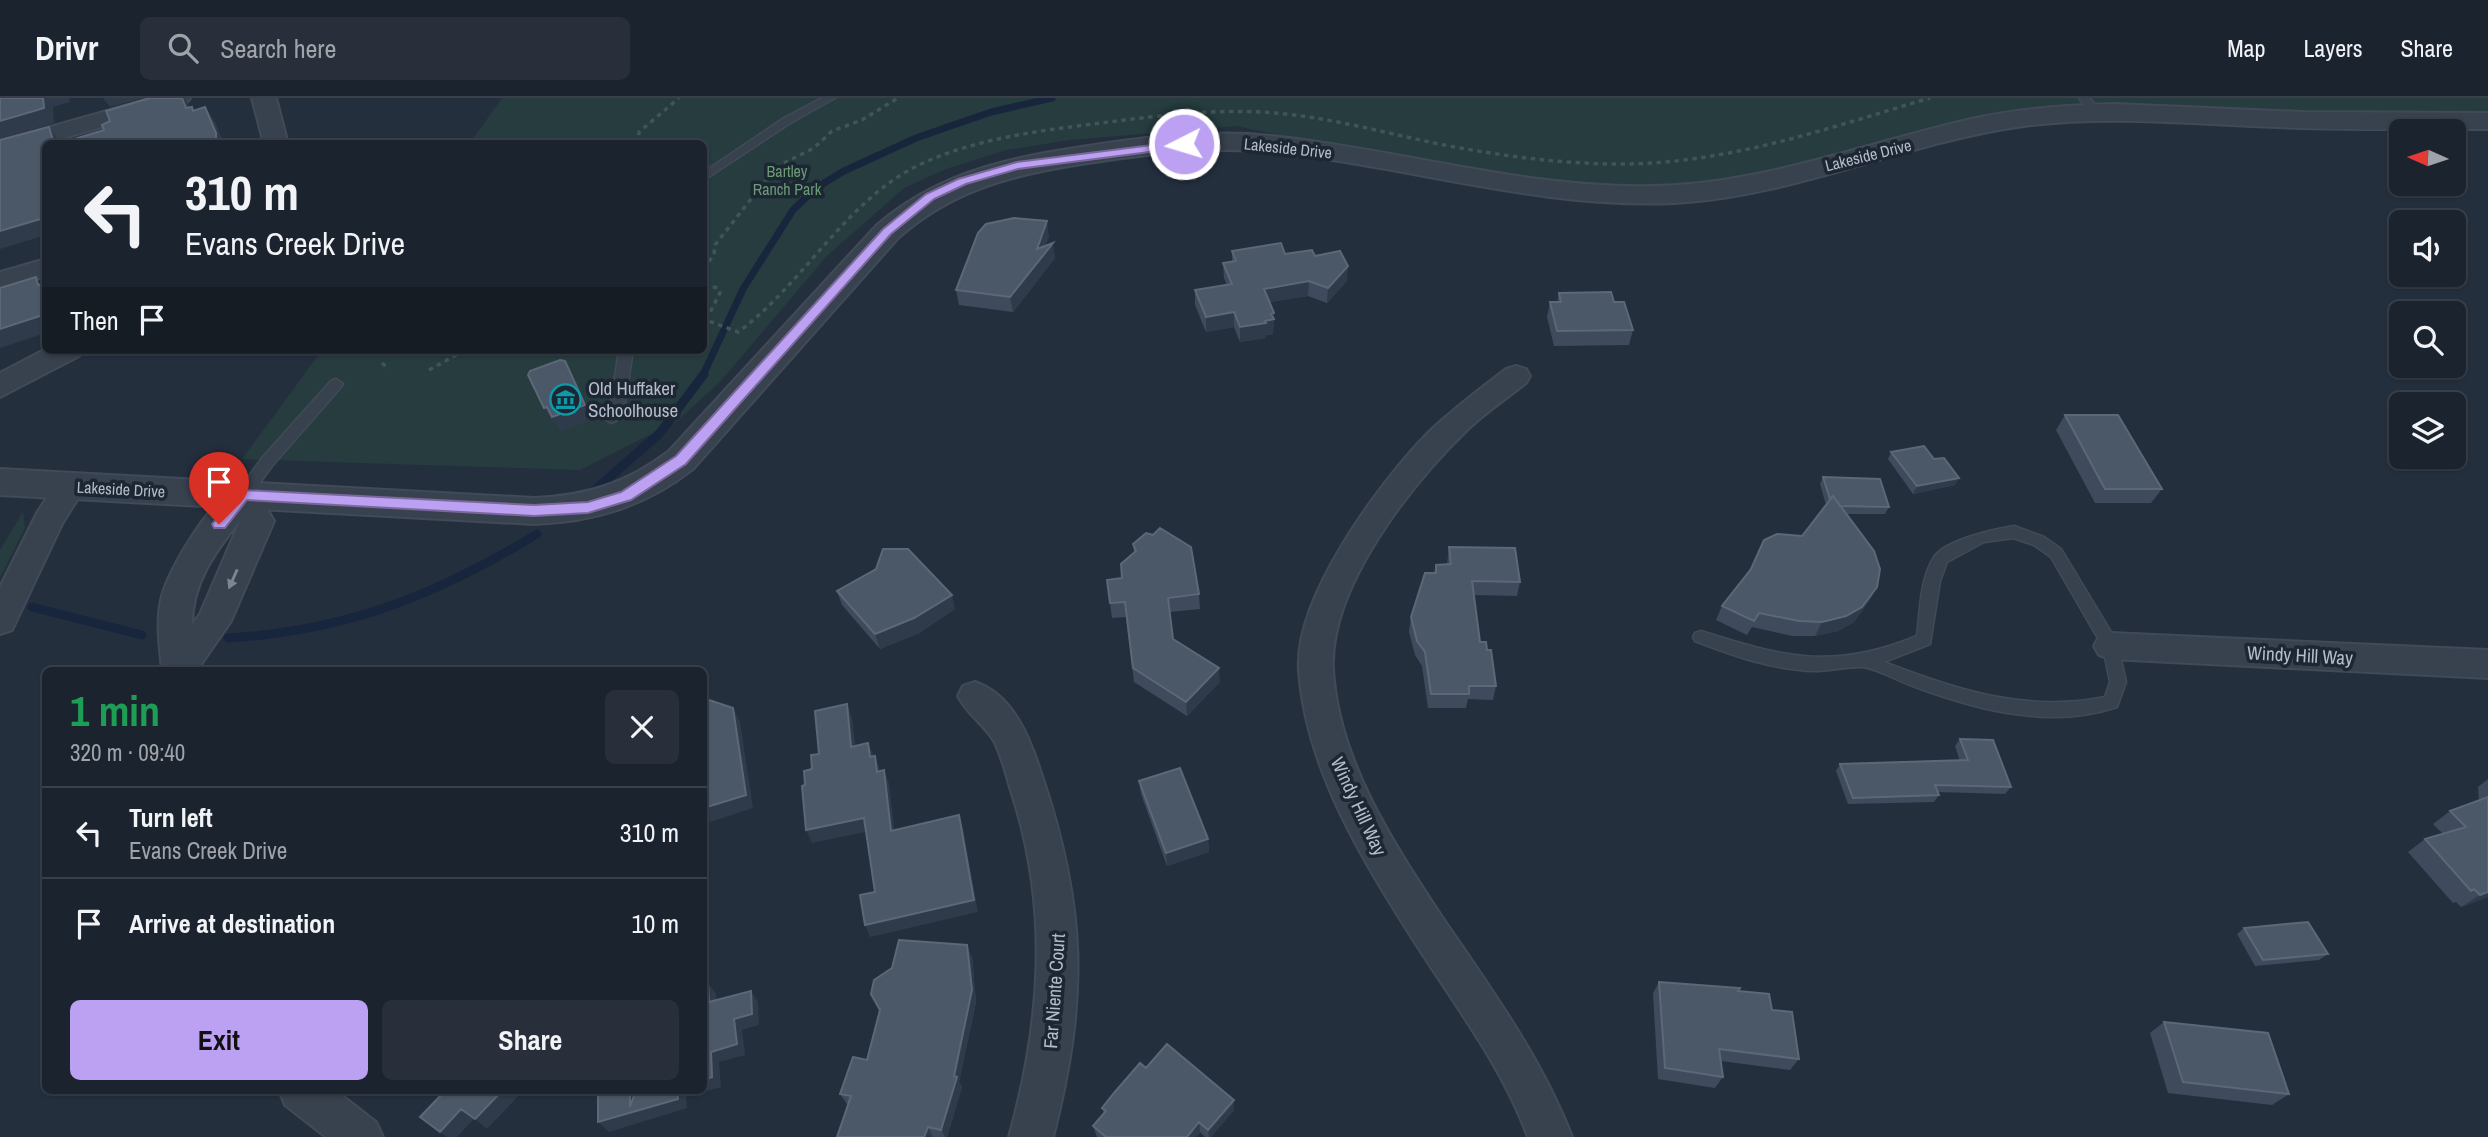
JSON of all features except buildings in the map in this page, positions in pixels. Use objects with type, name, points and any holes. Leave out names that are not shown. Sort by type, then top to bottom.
[{"type":"street","points":[[0,149],[178,98]]},
{"type":"street","points":[[264,98],[275,140]]},
{"type":"street","name":"Lakeside Drive","points":[[2,485],[534,511],[588,507],[626,496],[681,460],[899,220],[946,188],[1017,166],[1132,149],[1251,142],[1558,188],[1614,194],[1679,194],[1760,181],[2000,122],[2090,106],[2294,120],[2488,121]]},
{"type":"street","points":[[0,281],[42,268]]},
{"type":"street","points":[[0,387],[28,368],[60,354]]},
{"type":"street","name":"Windy Hill Way","points":[[1516,376],[1457,422],[1410,471],[1357,547],[1324,620],[1316,666],[1323,711],[1336,762],[1374,846],[1504,1046],[1542,1112],[1550,1137]]},
{"type":"street","points":[[0,621],[48,521],[69,487]]},
{"type":"street","points":[[179,667],[174,646],[177,598],[206,540],[243,495],[258,521],[214,621],[180,667]]},
{"type":"street","name":"Windy Hill Way","points":[[2111,646],[2488,663]]},
{"type":"street","name":"Far Niente Court","points":[[975,696],[1006,729],[1044,830],[1056,888],[1060,950],[1056,1021],[1042,1100],[1031,1137]]},
{"type":"street","points":[[305,1094],[361,1137]]},
{"type":"lane","points":[[707,175],[788,120],[830,98]]},
{"type":"lane","points":[[611,418],[618,403],[625,354]]},
{"type":"lane","points":[[243,495],[267,463],[336,384]]},
{"type":"lane","points":[[1701,637],[1732,649],[1820,667],[1892,655],[1924,640],[1932,581],[1941,558],[1981,537],[2014,532],[2039,541],[2056,554],[2111,646],[2118,682],[2111,702],[2093,707],[2048,710],[1982,704],[1865,661]]},
{"type":"path","points":[[638,140],[639,132],[679,98]]},
{"type":"path","points":[[707,263],[722,235],[776,167],[814,148],[832,131],[862,120],[898,98]]},
{"type":"path","points":[[707,286],[718,288],[720,293],[707,318]]},
{"type":"path","points":[[707,320],[733,331]]},
{"type":"path","points":[[429,370],[458,354]]},
{"type":"path","points":[[382,363],[389,369]]},
{"type":"green space","name":"Bartley Ranch Park","points":[[502,98],[2488,98],[2488,119],[2046,110],[1770,178],[1603,191],[1296,144],[1284,136],[1236,126],[1070,140],[1006,150],[946,169],[904,188],[827,256],[720,382],[677,421],[580,470],[242,459],[319,354],[707,354],[707,140],[472,140]]},
{"type":"green space","points":[[23,512],[25,528],[0,578],[0,550]]},
{"type":"waterway","points":[[703,375],[743,289],[793,210],[816,188],[844,171],[916,138],[991,112],[1052,98]]},
{"type":"waterway","points":[[597,488],[659,434],[704,374]]},
{"type":"waterway","points":[[228,638],[312,627],[389,606],[463,575],[537,534]]},
{"type":"waterway","points":[[32,607],[142,635]]},
{"type":"place","name":"Old Huffaker Schoolhouse","points":[[565,399]]},
{"type":"route","points":[[219,524],[243,495],[534,511],[572,510],[626,496],[643,488],[681,460],[887,232],[930,197],[962,181],[997,170],[1056,159],[1184,144]]}]
